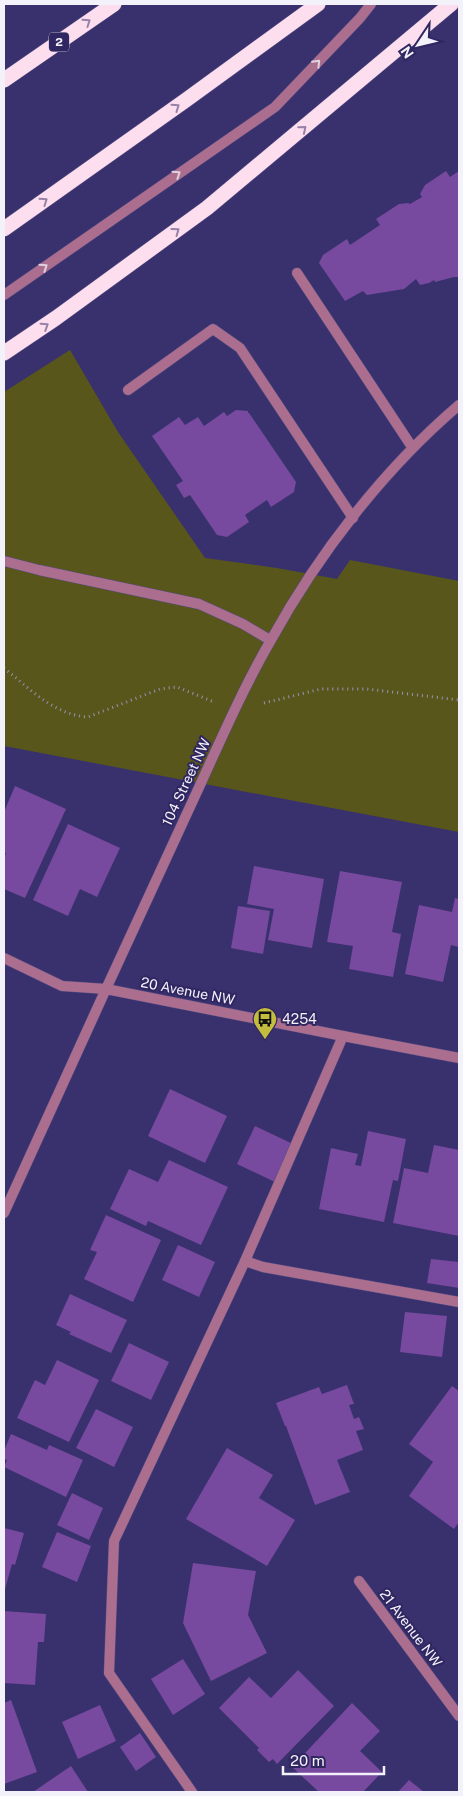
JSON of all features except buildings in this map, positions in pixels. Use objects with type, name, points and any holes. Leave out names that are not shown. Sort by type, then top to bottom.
[{"type":"highway","name":"2","points":[[4,80],[114,4]]},
{"type":"highway","points":[[4,229],[318,4]]},
{"type":"highway","points":[[4,352],[56,318],[207,208],[451,4]]},
{"type":"street","points":[[4,295],[275,107],[371,4]]},
{"type":"street","points":[[297,273],[412,447]]},
{"type":"street","points":[[128,390],[213,329],[240,348],[353,518]]},
{"type":"street","name":"104 Street NW","points":[[4,1212],[234,712],[270,640],[298,594],[353,518],[412,447],[459,405]]},
{"type":"street","points":[[4,561],[199,604],[244,624],[270,640]]},
{"type":"street","name":"20 Avenue NW","points":[[4,958],[62,986],[106,989],[459,1058]]},
{"type":"street","points":[[192,1792],[109,1673],[114,1541],[245,1261],[343,1036]]},
{"type":"street","points":[[245,1261],[273,1269],[459,1302]]},
{"type":"street","name":"21 Avenue NW","points":[[359,1580],[459,1716]]},
{"type":"path","points":[[4,668],[59,710],[76,716],[88,717],[160,689],[177,687],[200,695],[234,712],[276,699],[321,689],[367,689],[459,700]]},
{"type":"shaded area","points":[[70,350],[118,432],[205,558],[337,579],[350,560],[459,581],[459,832],[4,746],[4,392]]},
{"type":"place","name":"4254","points":[[265,1040]]}]
